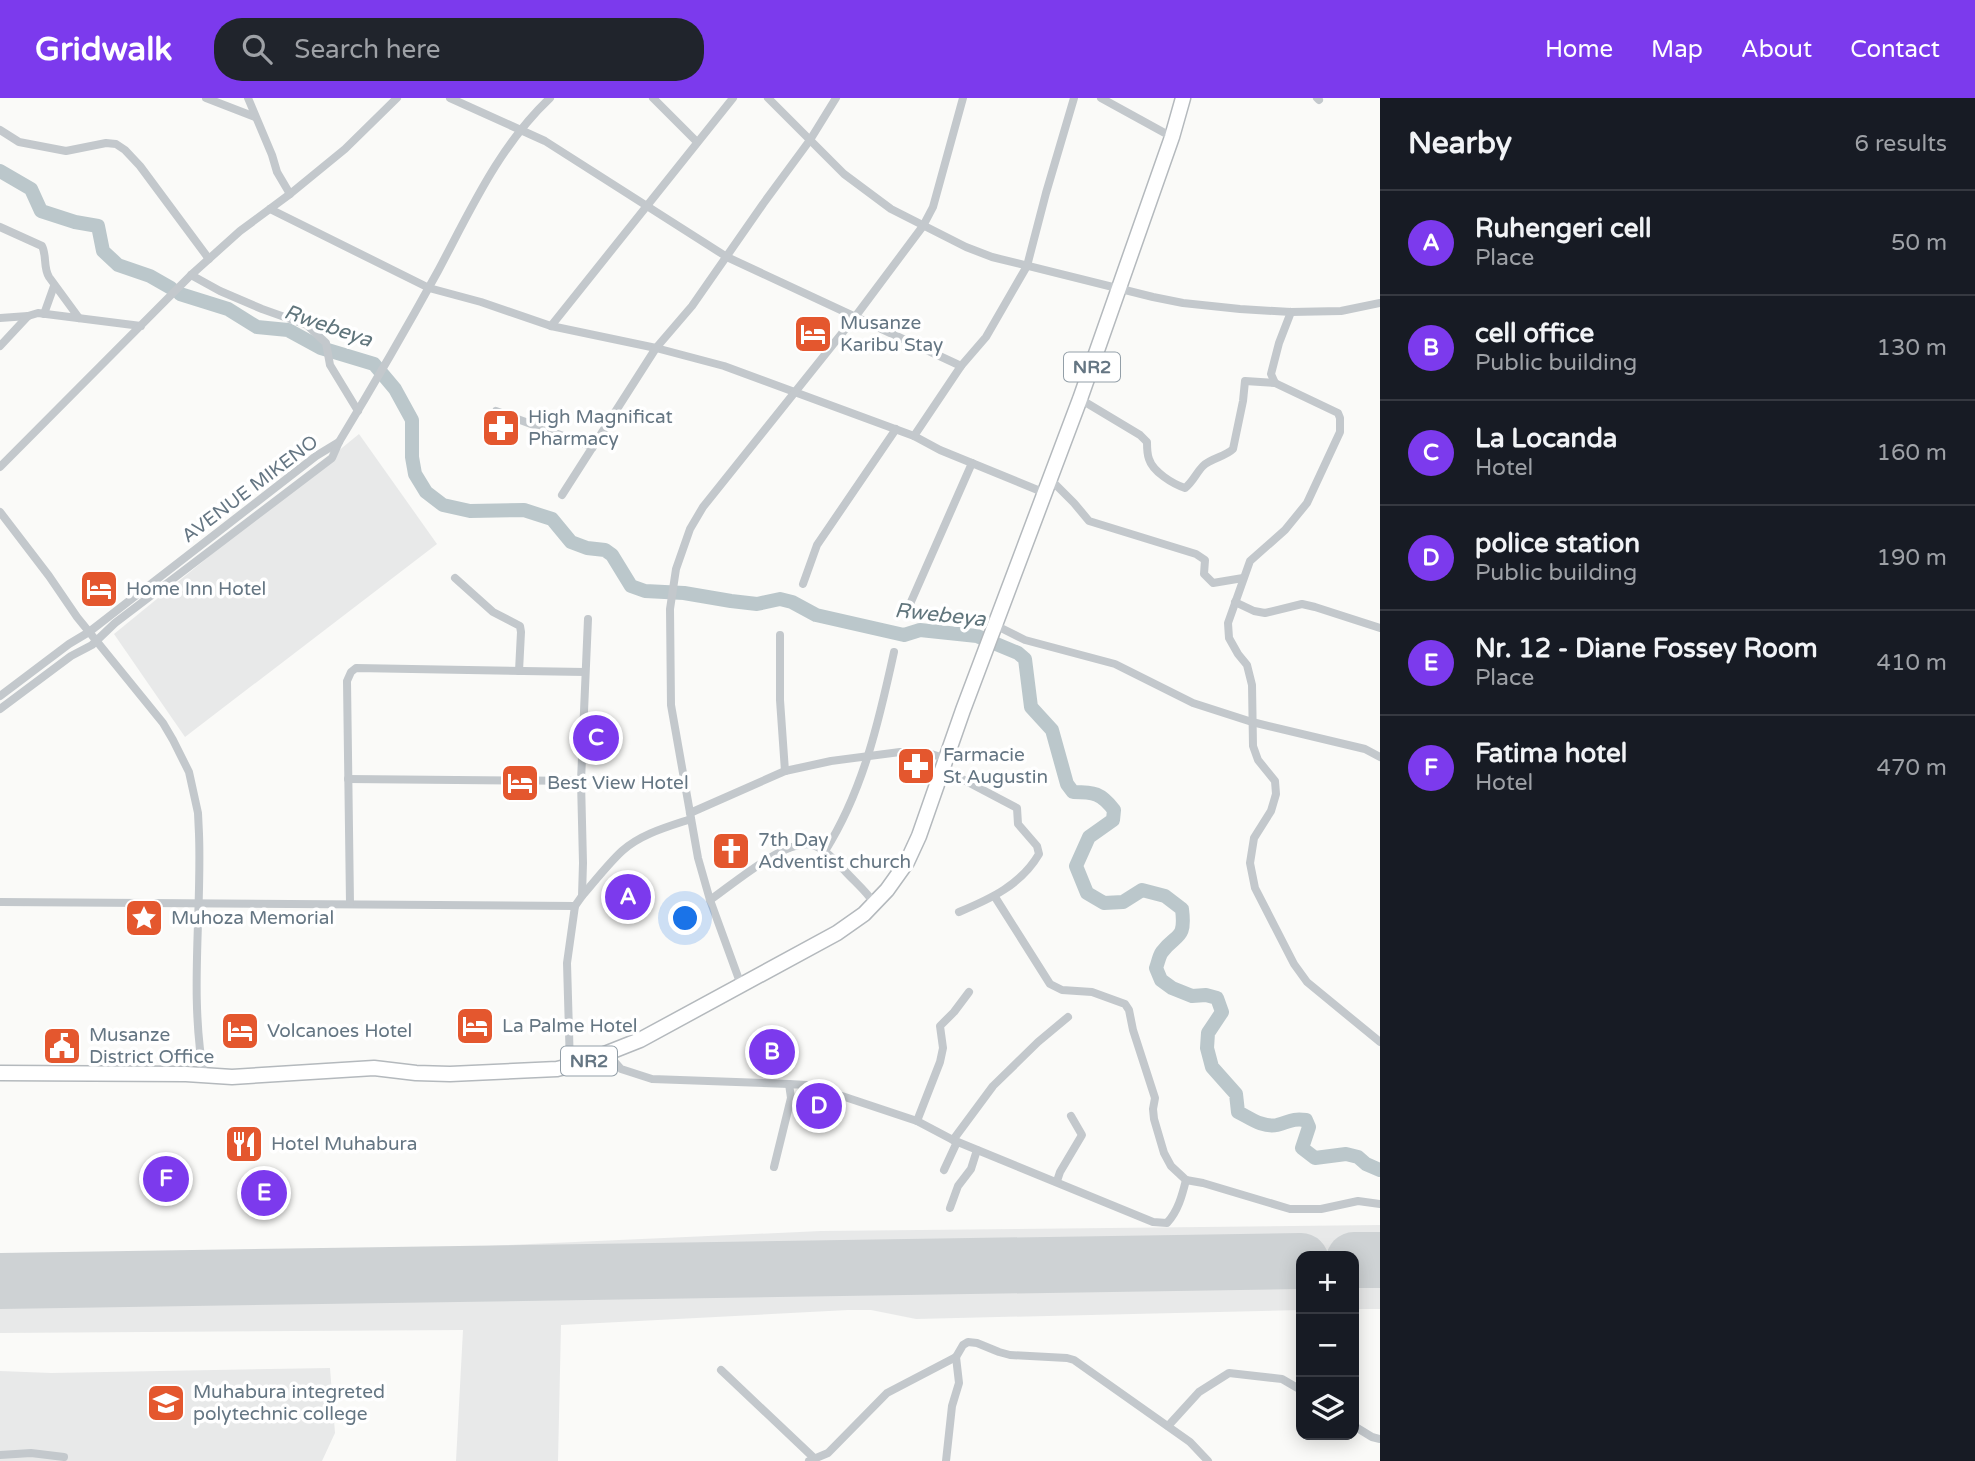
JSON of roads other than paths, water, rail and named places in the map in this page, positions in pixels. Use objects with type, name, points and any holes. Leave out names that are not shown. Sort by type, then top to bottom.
[{"type":"highway","name":"NR2","points":[[0,1073],[261,1076],[374,1068],[450,1074],[542,1071],[570,1066],[640,1040],[837,933],[864,914],[887,890],[907,862],[919,836],[1080,399],[1172,137],[1183,98]]},
{"type":"street","points":[[206,98],[256,117]]},
{"type":"street","points":[[248,98],[277,172],[290,194]]},
{"type":"street","points":[[0,467],[191,275],[240,232],[345,149],[397,98]]},
{"type":"street","points":[[450,98],[545,141],[727,257],[961,366]]},
{"type":"street","points":[[340,442],[429,288],[485,182],[519,130],[550,98]]},
{"type":"street","points":[[653,98],[697,142]]},
{"type":"street","points":[[551,326],[733,98]]},
{"type":"street","points":[[768,98],[844,174],[891,209],[966,247],[992,257],[1183,303],[1291,312],[1341,311],[1380,303]]},
{"type":"street","points":[[562,495],[656,348],[692,306],[810,140],[836,98]]},
{"type":"street","points":[[741,985],[710,900],[698,858],[671,705],[670,609],[676,569],[690,529],[703,507],[855,317],[923,226],[933,208],[963,98]]},
{"type":"street","points":[[914,436],[961,366],[986,337],[1027,266],[1074,98]]},
{"type":"street","points":[[1101,98],[1172,137]]},
{"type":"street","points":[[0,130],[19,142],[66,151],[106,143],[116,144],[139,166],[209,259]]},
{"type":"street","points":[[270,209],[429,288],[551,326],[656,348],[724,366],[795,391],[914,436],[972,463],[1048,486],[1074,503],[1089,521],[1196,554],[1205,560],[1204,574],[1213,583],[1244,578]]},
{"type":"street","points":[[0,227],[42,246],[45,270],[79,318]]},
{"type":"street","points":[[191,275],[230,296],[307,325],[326,343],[329,361],[358,411]]},
{"type":"street","points":[[44,314],[54,286]]},
{"type":"street","points":[[1275,383],[1271,374],[1291,312]]},
{"type":"street","points":[[0,318],[44,314],[141,326]]},
{"type":"street","points":[[0,346],[28,316]]},
{"type":"street","points":[[1080,399],[1140,435],[1147,442],[1148,458],[1152,465],[1172,484],[1185,488],[1205,463],[1233,449],[1245,381],[1275,383],[1338,413],[1340,432],[1307,503],[1285,530],[1250,561],[1228,623],[1229,639],[1247,665],[1252,685],[1252,722],[1258,760],[1275,781],[1276,794],[1271,811],[1254,838],[1250,863],[1255,888],[1294,964],[1307,982],[1380,1042]]},
{"type":"street","points":[[496,411],[593,447]]},
{"type":"street","points":[[803,584],[817,545],[896,429]]},
{"type":"street","name":"AVENUE MIKENO","points":[[0,696],[89,632],[316,456],[340,442]]},
{"type":"street","name":"AVENUE MIKENO","points":[[0,709],[96,640],[115,622],[326,463],[332,458],[340,442]]},
{"type":"street","points":[[911,604],[972,463]]},
{"type":"street","points":[[0,512],[89,632],[163,723],[188,772],[198,813],[198,1035],[204,1076]]},
{"type":"street","points":[[455,578],[493,612],[520,626],[520,671]]},
{"type":"street","points":[[1235,603],[1265,613],[1302,604],[1380,628]]},
{"type":"street","points":[[582,896],[581,781],[588,619]]},
{"type":"street","points":[[994,629],[1115,664],[1193,703],[1252,722],[1365,749],[1380,757]]},
{"type":"street","points":[[780,635],[780,700],[785,771]]},
{"type":"street","points":[[825,851],[850,806],[868,757],[894,652]]},
{"type":"street","points":[[349,904],[347,681],[351,672],[356,668],[585,672]]},
{"type":"street","points":[[570,1066],[568,963],[575,906],[582,896],[622,851],[635,841],[785,771],[831,761],[900,752],[925,752],[1017,808],[1018,824],[1037,846],[1039,854],[1013,884],[995,897],[959,912]]},
{"type":"street","points":[[348,779],[581,781]]},
{"type":"street","points":[[710,900],[769,858],[799,844],[813,845],[825,851],[874,903]]},
{"type":"street","points":[[995,897],[1050,984],[1062,990],[1093,992],[1125,1004],[1155,1098],[1154,1119],[1164,1153],[1171,1166],[1186,1180],[1290,1209],[1321,1209],[1358,1201],[1380,1204]]},
{"type":"street","points":[[0,902],[575,906]]},
{"type":"street","points":[[917,1121],[940,1062],[943,1048],[940,1026],[969,992]]},
{"type":"street","points":[[944,1170],[955,1141],[993,1086],[1068,1017]]},
{"type":"street","points":[[608,1054],[621,1069],[652,1079],[789,1084],[827,1091],[917,1121],[955,1141],[1153,1222],[1167,1223],[1172,1217],[1180,1203],[1186,1180]]},
{"type":"street","points":[[774,1167],[791,1098],[789,1084]]},
{"type":"street","points":[[1057,1181],[1082,1135],[1071,1115]]},
{"type":"street","points":[[950,1208],[958,1186],[971,1169],[977,1150]]},
{"type":"street","points":[[721,1370],[812,1460],[828,1453],[887,1393],[956,1357],[968,1342],[1010,1355],[1067,1358],[1190,1442],[1208,1461]]},
{"type":"street","points":[[946,1461],[951,1406],[959,1382],[956,1357]]},
{"type":"street","points":[[1168,1426],[1199,1392],[1229,1373],[1282,1379],[1296,1387]]},
{"type":"street","points":[[1359,1429],[1380,1439]]},
{"type":"street","points":[[0,1455],[31,1453],[64,1457]]},
{"type":"waterway","name":"Rwebeya","points":[[0,171],[31,189],[41,211],[98,226],[103,251],[118,265],[150,276],[171,288]]},
{"type":"waterway","name":"Rwebeya","points":[[180,294],[228,309],[257,327],[288,330],[321,348],[374,364],[395,389],[412,420],[415,474],[426,492],[443,505],[470,511],[524,510],[552,519],[571,542],[587,548],[605,550],[612,555],[631,586],[645,591],[684,593],[757,604],[780,599],[792,602],[816,615],[904,635],[920,630],[977,636],[1018,653],[1025,659],[1031,707],[1052,730],[1067,784],[1073,792],[1092,793],[1101,797],[1114,810],[1113,820],[1089,837],[1076,866],[1087,893],[1104,903],[1123,902],[1142,890],[1165,896],[1182,909],[1181,932],[1162,952],[1156,968],[1161,980],[1172,988],[1192,996],[1206,995],[1217,998],[1222,1012],[1208,1033],[1207,1048],[1212,1067],[1236,1094],[1238,1112],[1267,1125],[1306,1120],[1309,1127],[1302,1148],[1315,1158],[1346,1154],[1358,1157],[1380,1170]]},
{"type":"place","name":"Musanze Karibu Stay","points":[[813,334]]},
{"type":"place","name":"High Magnificat Pharmacy","points":[[501,428]]},
{"type":"place","name":"Home Inn Hotel","points":[[99,589]]},
{"type":"place","name":"La Locanda","points":[[596,738]]},
{"type":"place","name":"Farmacie St Augustin","points":[[916,766]]},
{"type":"place","name":"Best View Hotel","points":[[520,783]]},
{"type":"place","name":"7th Day Adventist church","points":[[731,851]]},
{"type":"place","name":"Ruhengeri cell","points":[[628,897]]},
{"type":"place","name":"Muhoza Memorial","points":[[144,918]]},
{"type":"place","name":"La Palme Hotel","points":[[475,1026]]},
{"type":"place","name":"Volcanoes Hotel","points":[[240,1031]]},
{"type":"place","name":"Musanze District Office","points":[[62,1046]]},
{"type":"place","name":"cell office","points":[[772,1052]]},
{"type":"place","name":"police station","points":[[819,1106]]},
{"type":"place","name":"Hotel Muhabura","points":[[244,1144]]},
{"type":"place","name":"Fatima hotel","points":[[166,1179]]},
{"type":"place","name":"Nr. 12 - Diane Fossey Room","points":[[264,1193]]},
{"type":"place","name":"Muhabura integreted polytechnic college","points":[[166,1403]]}]
